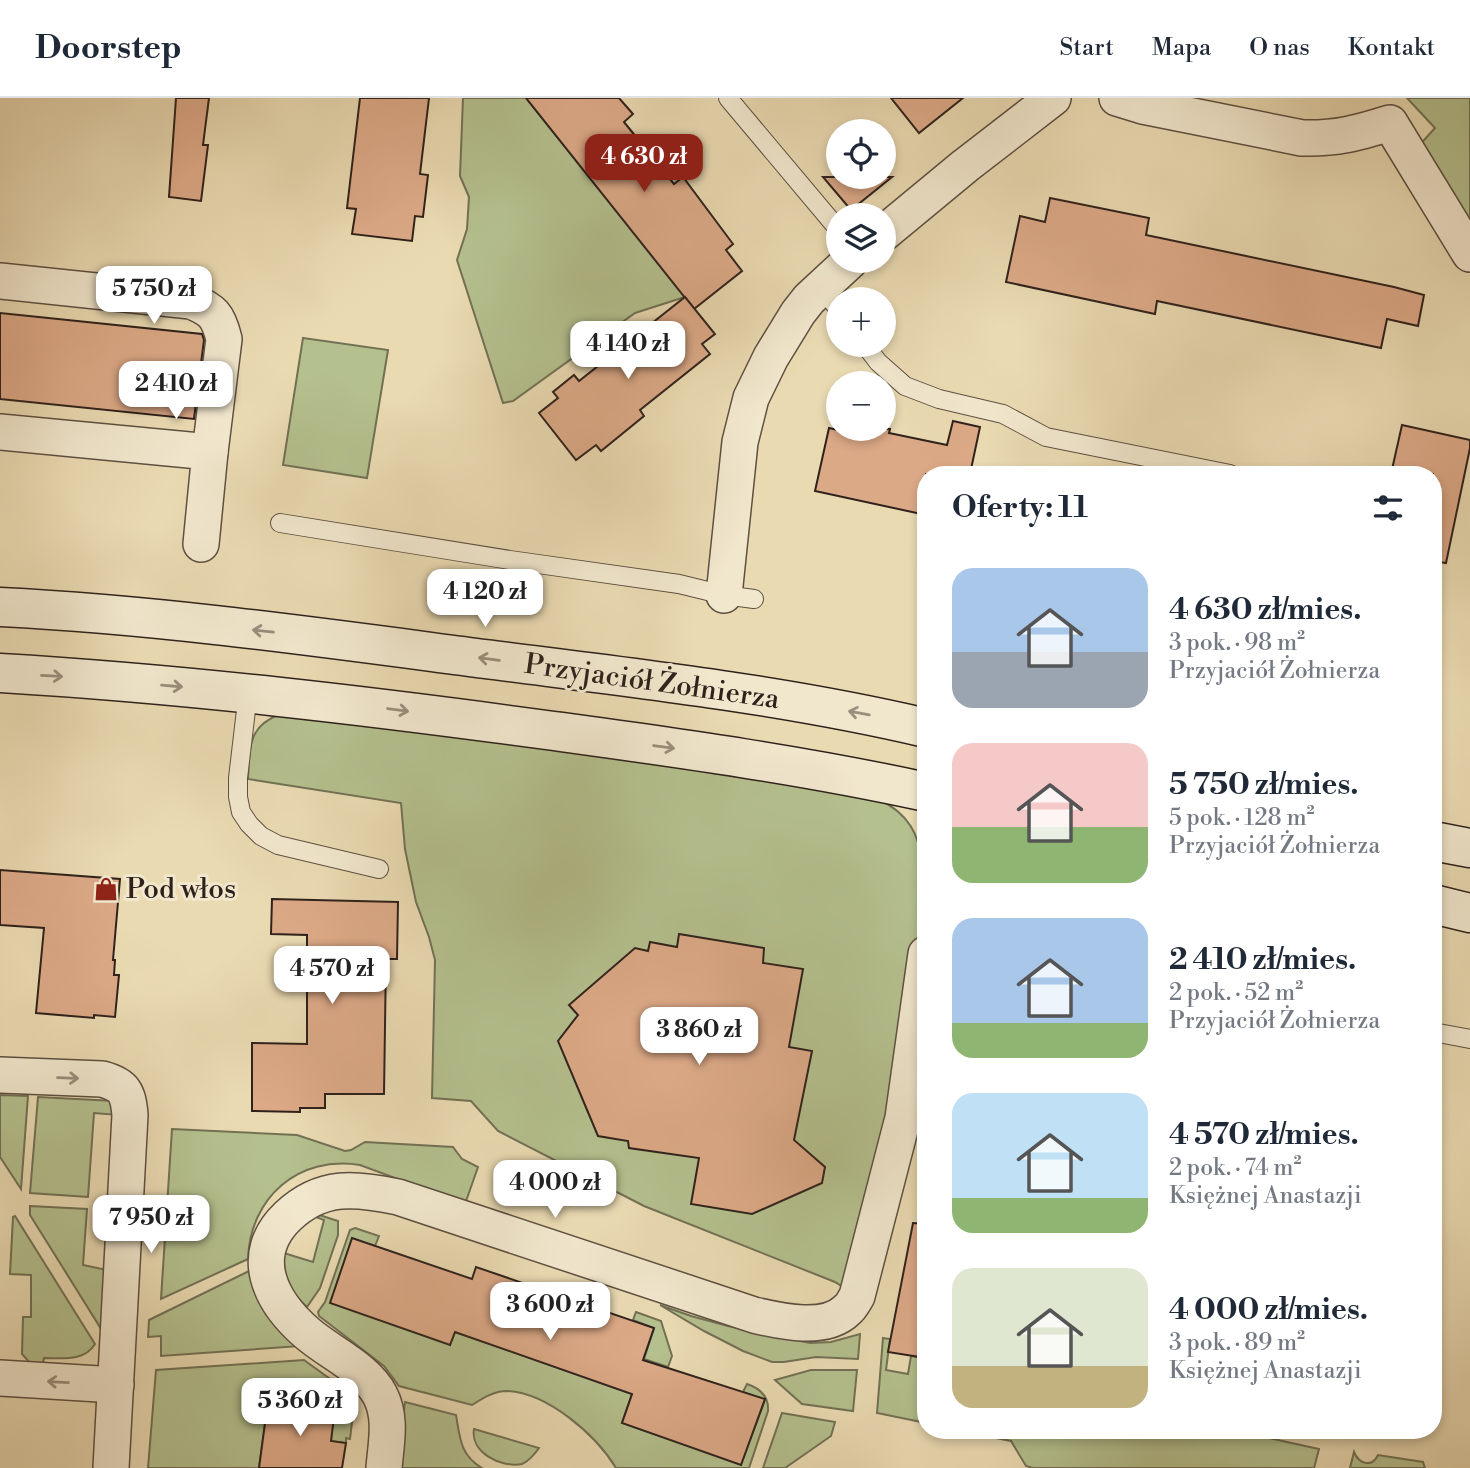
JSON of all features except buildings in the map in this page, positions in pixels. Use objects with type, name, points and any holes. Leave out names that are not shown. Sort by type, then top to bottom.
[{"type":"street","points":[[896,223],[1053,98]]},
{"type":"street","points":[[1117,98],[1143,106],[1302,138],[1348,135],[1390,123],[1470,254]]},
{"type":"street","points":[[0,281],[191,302],[208,308],[220,322],[223,339],[201,544]]},
{"type":"street","points":[[739,597],[740,442],[751,398],[771,357],[798,313],[809,299],[826,298]]},
{"type":"street","points":[[0,432],[210,452]]},
{"type":"street","name":"Przyjaciół Żołnierza","points":[[0,607],[115,615],[312,636],[794,701],[917,726]]},
{"type":"street","points":[[0,673],[104,679],[423,713],[783,764],[917,790]]},
{"type":"street","points":[[1442,843],[1470,848]]},
{"type":"street","points":[[1442,906],[1470,913]]},
{"type":"street","points":[[384,1468],[387,1412],[377,1391],[363,1374],[305,1332],[288,1314],[269,1281],[265,1264],[266,1249],[272,1234],[296,1208],[315,1197],[334,1192],[355,1189],[376,1192],[754,1315],[784,1322],[830,1320],[847,1311],[857,1296],[897,1145],[917,1019]]},
{"type":"street","points":[[0,1075],[102,1079],[117,1083],[126,1093],[129,1103],[111,1468]]},
{"type":"street","points":[[0,1378],[116,1385]]},
{"type":"lane","points":[[729,98],[826,215]]},
{"type":"lane","points":[[874,357],[905,386],[939,399],[1003,414],[1046,436],[1191,466]]},
{"type":"lane","points":[[280,523],[680,584],[739,597]]},
{"type":"lane","points":[[247,693],[238,797],[241,812],[248,824],[261,836],[278,845],[379,869]]},
{"type":"lane","points":[[1442,1034],[1470,1039]]},
{"type":"green space","points":[[463,98],[526,98],[685,297],[635,313],[513,401],[503,403],[457,260],[467,229],[469,197],[460,176]]},
{"type":"green space","points":[[1407,98],[1470,98],[1470,229],[1414,151],[1435,128]]},
{"type":"green space","points":[[303,338],[388,350],[367,478],[283,465]]},
{"type":"green space","points":[[281,714],[296,714],[726,774],[878,799],[897,811],[911,826],[917,840],[917,999],[857,1296],[835,1282],[644,1206],[498,1131],[471,1101],[432,1098],[435,960],[416,902],[405,849],[401,803],[248,779],[252,739],[270,719]]},
{"type":"green space","points":[[0,1095],[28,1096],[21,1189],[0,1157]]},
{"type":"green space","points":[[38,1097],[115,1101],[118,1115],[94,1113],[88,1197],[30,1193]]},
{"type":"green space","points":[[172,1129],[297,1135],[345,1151],[365,1142],[453,1147],[462,1159],[478,1167],[465,1204],[360,1165],[317,1167],[298,1174],[268,1199],[251,1237],[248,1259],[161,1299]]},
{"type":"green space","points":[[30,1206],[87,1209],[83,1265],[107,1270],[103,1332],[30,1215]]},
{"type":"green space","points":[[313,1213],[338,1221],[338,1235],[320,1288],[307,1307],[296,1296],[289,1283],[284,1269],[284,1253],[313,1262],[324,1220],[311,1215]]},
{"type":"green space","points":[[15,1216],[95,1344],[85,1354],[72,1358],[44,1358],[43,1363],[30,1363],[22,1354],[23,1317],[31,1317],[31,1275],[10,1274]]},
{"type":"green space","points":[[355,1228],[379,1236],[375,1246],[450,1345],[455,1332],[632,1394],[622,1423],[741,1464],[765,1400],[743,1392],[747,1384],[755,1388],[765,1397],[768,1411],[749,1468],[616,1468],[584,1430],[539,1399],[502,1391],[472,1405],[399,1386],[384,1366],[319,1316],[318,1312],[325,1302],[350,1230]]},
{"type":"green space","points":[[249,1271],[257,1295],[267,1313],[280,1329],[300,1346],[161,1356],[161,1336],[148,1337],[149,1320]]},
{"type":"green space","points":[[660,1305],[728,1326],[810,1343],[831,1342],[860,1334],[858,1359],[816,1357],[772,1362],[743,1351]]},
{"type":"green space","points":[[636,1312],[661,1321],[672,1356],[668,1367],[644,1359],[654,1328],[633,1320]]},
{"type":"green space","points":[[883,1338],[890,1339],[886,1370],[908,1374],[911,1356],[917,1357],[917,1421],[877,1413]]},
{"type":"green space","points":[[304,1360],[355,1397],[350,1439],[346,1438],[346,1443],[331,1441],[334,1409],[268,1401],[259,1468],[148,1468],[156,1370]]},
{"type":"green space","points":[[811,1370],[857,1370],[853,1411],[802,1404],[775,1380]]},
{"type":"green space","points":[[405,1402],[456,1415],[465,1452],[482,1468],[397,1468]]},
{"type":"green space","points":[[782,1413],[835,1422],[831,1436],[785,1468],[763,1468]]},
{"type":"green space","points":[[474,1429],[539,1448],[522,1464],[496,1461],[477,1445]]},
{"type":"green space","points":[[1001,1439],[1274,1439],[1319,1449],[1314,1468],[1033,1468],[1026,1466],[1011,1441]]},
{"type":"green space","points":[[1354,1452],[1366,1463],[1372,1462],[1378,1455],[1423,1462],[1425,1468],[1350,1468]]},
{"type":"place","name":"Pod włos","points":[[106,889]]}]
